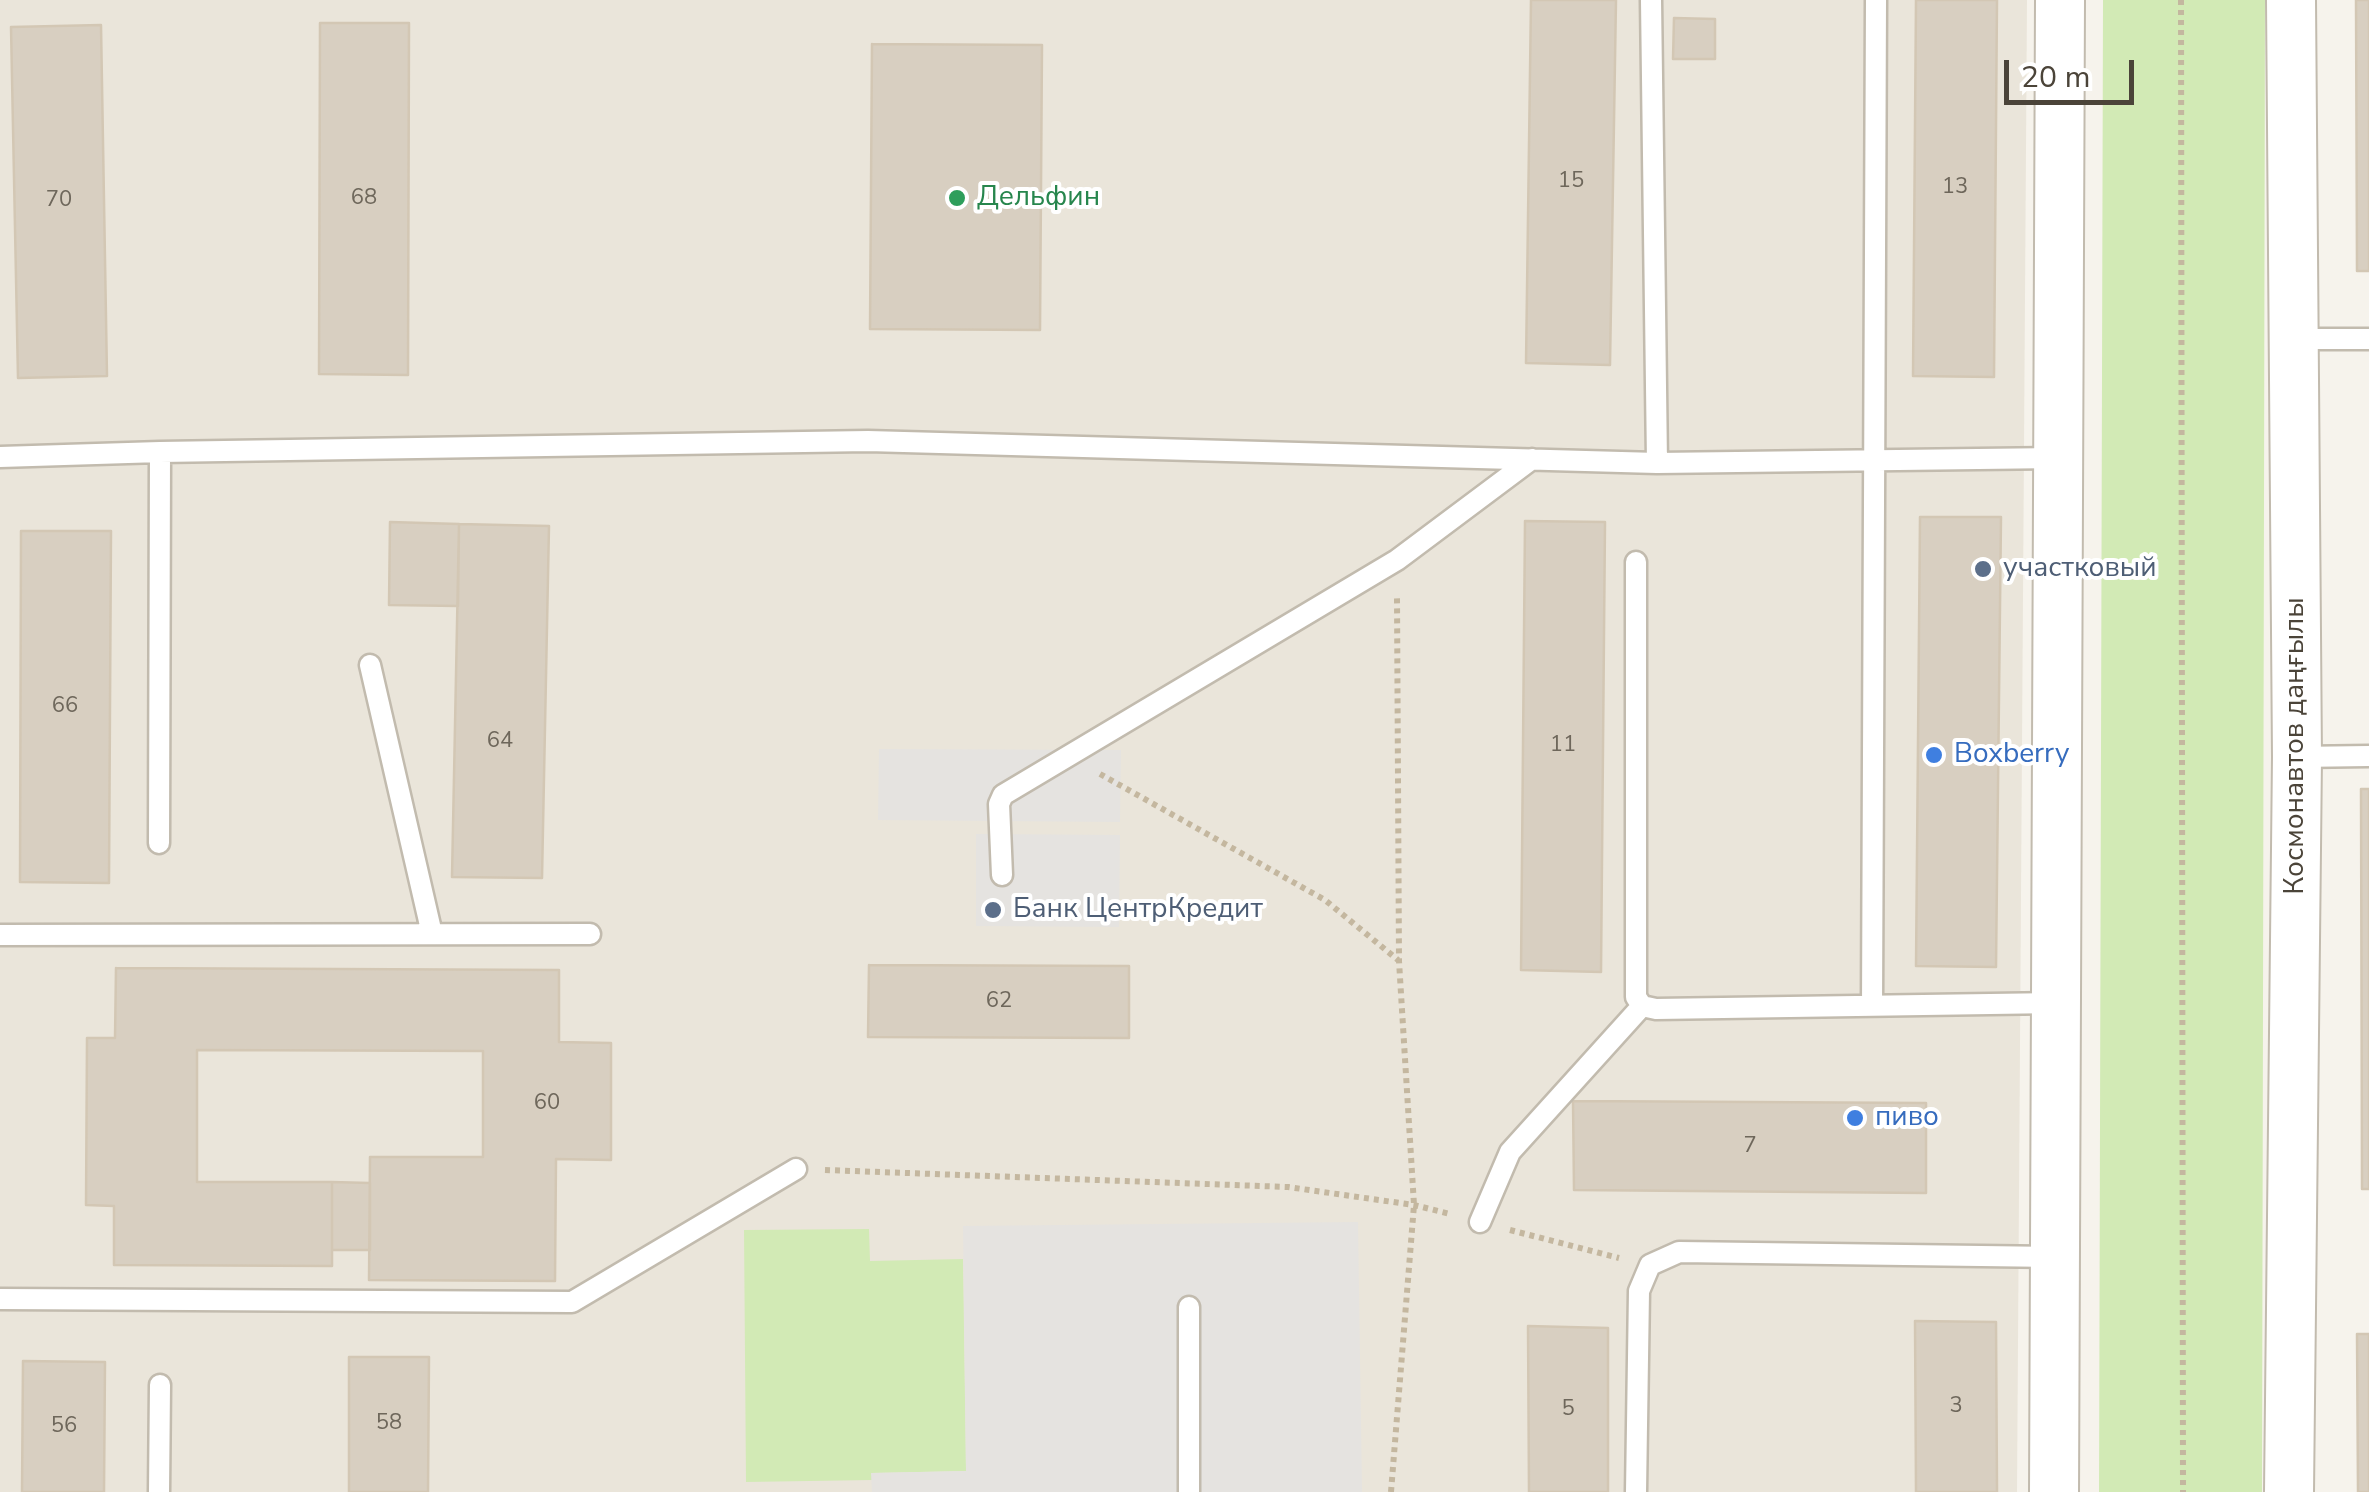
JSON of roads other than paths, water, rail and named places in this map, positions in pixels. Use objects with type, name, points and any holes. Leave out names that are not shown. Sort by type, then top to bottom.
[{"type":"street","points":[[2054,1492],[2060,0]]},
{"type":"street","name":"Космонавтов даңғылы","points":[[2289,1492],[2297,757],[2291,0]]},
{"type":"lane","points":[[1651,0],[1658,463]]},
{"type":"lane","points":[[1872,1005],[1876,0]]},
{"type":"lane","points":[[2295,339],[2369,339]]},
{"type":"lane","points":[[0,457],[868,441],[1658,463],[2058,458]]},
{"type":"lane","points":[[159,843],[160,452]]},
{"type":"lane","points":[[1002,875],[998,804],[1003,796],[1397,560],[1532,458]]},
{"type":"lane","points":[[1636,562],[1636,997],[1642,1006],[2056,1004]]},
{"type":"lane","points":[[370,664],[432,934]]},
{"type":"lane","points":[[2297,757],[2369,756]]},
{"type":"lane","points":[[0,934],[590,934]]},
{"type":"lane","points":[[1480,1222],[1510,1152],[1642,1006]]},
{"type":"lane","points":[[0,1299],[572,1302],[796,1169]]},
{"type":"lane","points":[[1636,1492],[1639,1291],[1650,1265],[1679,1252],[2056,1257]]},
{"type":"lane","points":[[1189,1492],[1190,1307]]},
{"type":"lane","points":[[159,1492],[160,1386]]},
{"type":"place","name":"Дельфин","points":[[957,198]]},
{"type":"place","name":"участковый","points":[[1983,569]]},
{"type":"place","name":"Boxberry","points":[[1934,755]]},
{"type":"place","name":"Банк ЦентрКредит","points":[[993,910]]},
{"type":"place","name":"пиво","points":[[1855,1118]]}]
